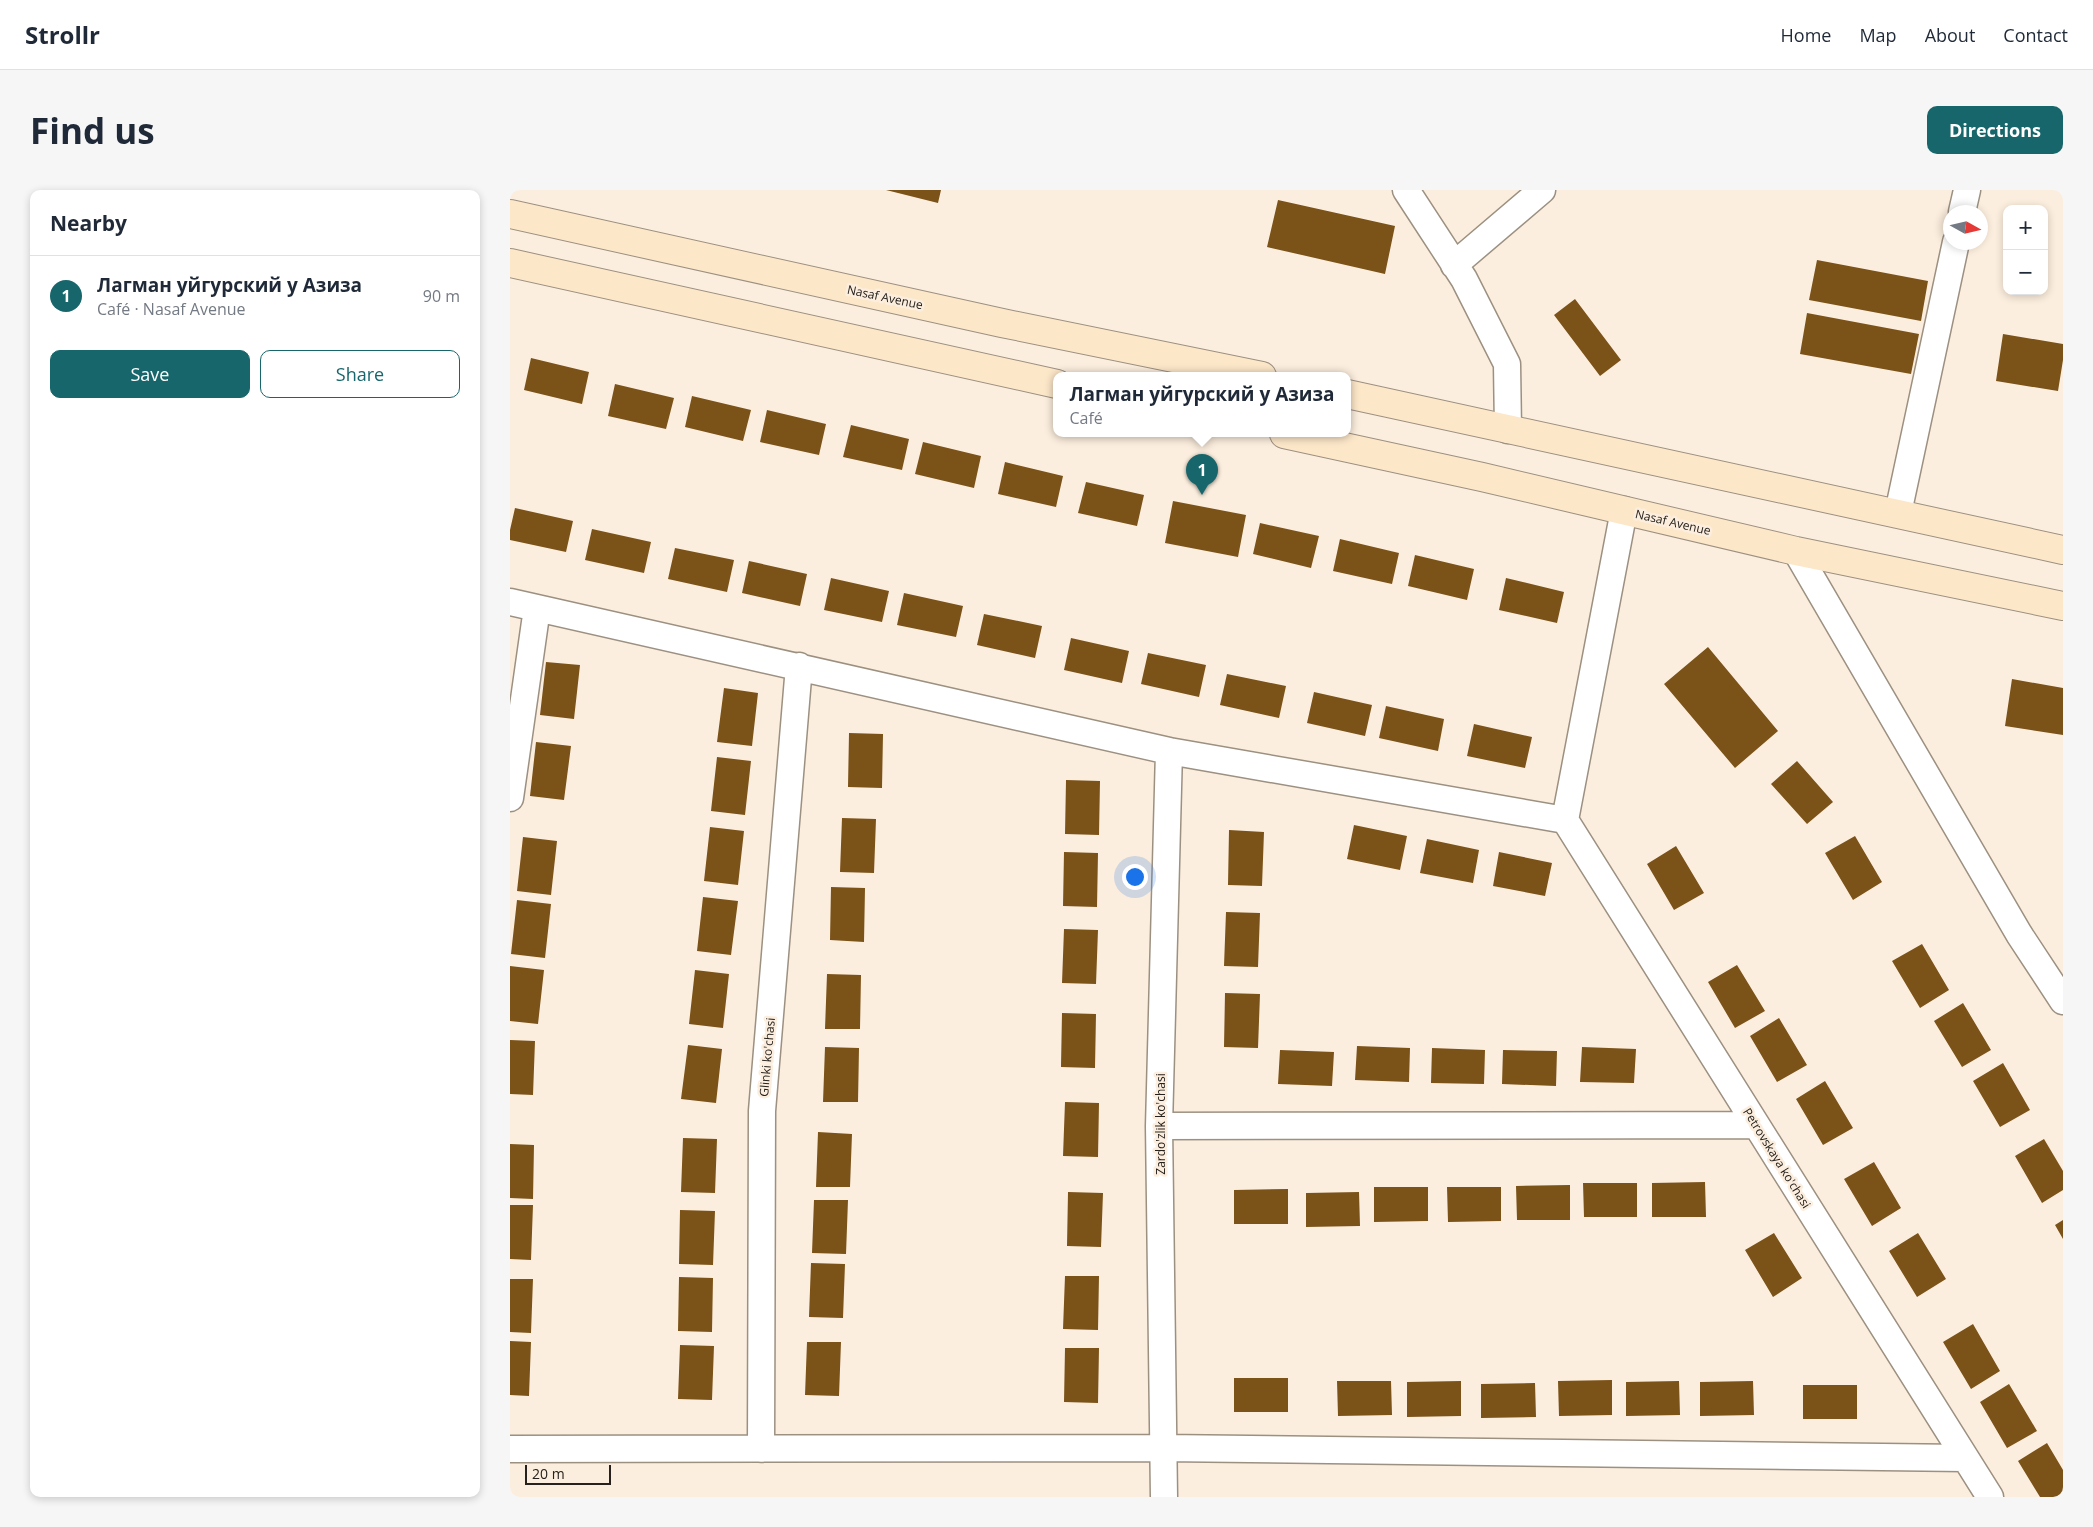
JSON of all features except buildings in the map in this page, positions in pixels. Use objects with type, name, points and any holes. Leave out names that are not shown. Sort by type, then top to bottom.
[{"type":"main road","name":"Nasaf Avenue","points":[[510,214],[983,319],[1242,372]]},
{"type":"main road","points":[[510,263],[1053,383]]},
{"type":"main road","points":[[1351,395],[2063,550]]},
{"type":"main road","name":"Nasaf Avenue","points":[[1298,437],[1473,475],[1796,551],[2063,606]]},
{"type":"street","points":[[1406,190],[1464,280],[1507,364],[1508,430]]},
{"type":"street","points":[[1454,264],[1542,190]]},
{"type":"street","points":[[1964,205],[1967,190]]},
{"type":"street","points":[[1898,513],[1954,250]]},
{"type":"street","points":[[510,602],[1169,751],[1565,820],[1624,510]]},
{"type":"street","points":[[1796,551],[2019,934],[2063,1001]]},
{"type":"street","points":[[510,798],[537,608]]},
{"type":"street","name":"Glinki ko'chasi","points":[[761,1449],[762,1111],[799,666]]},
{"type":"street","name":"Zardo'zlik ko'chasi","points":[[1164,1497],[1159,1126],[1169,751]]},
{"type":"street","name":"Petrovskaya ko'chasi","points":[[1565,820],[1990,1497]]},
{"type":"street","points":[[1159,1126],[1756,1125]]},
{"type":"street","points":[[510,1449],[1163,1448],[1965,1458]]},
{"type":"place","name":"Лагман уйгурский у Азиза","points":[[1202,495]]}]
